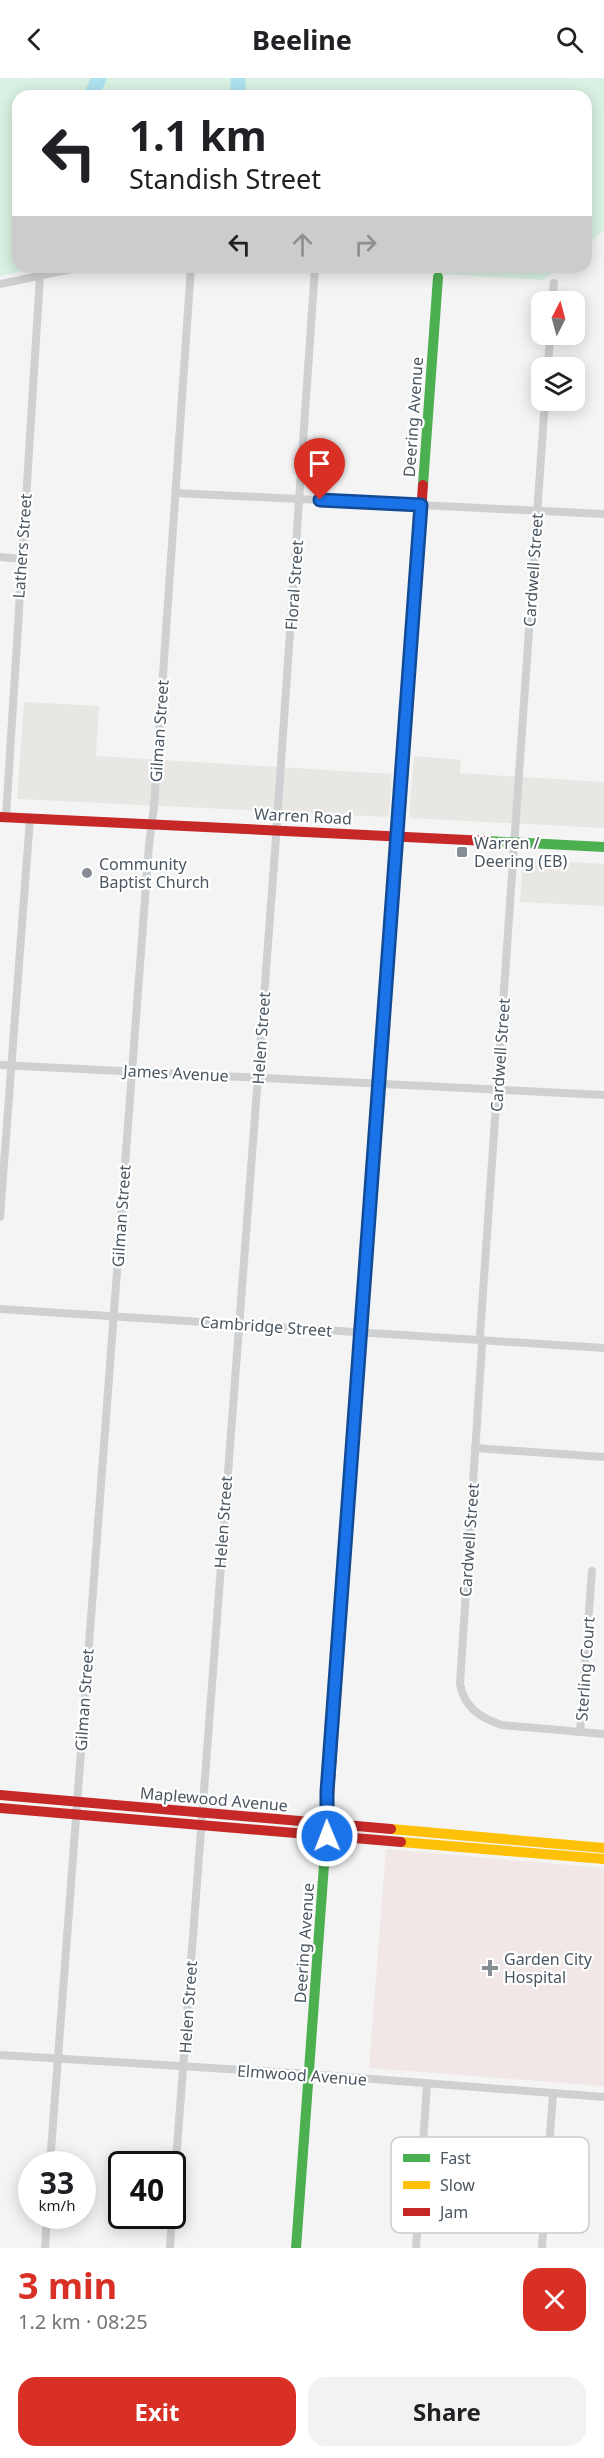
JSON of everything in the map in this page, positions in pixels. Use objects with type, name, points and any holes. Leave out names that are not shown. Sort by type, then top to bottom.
[{"type":"street","points":[[0,284],[54,273]]},
{"type":"street","name":"Gilman Street","points":[[51,2151],[113,1316],[154,806],[191,273]]},
{"type":"street","name":"Floral Street","points":[[277,830],[315,273]]},
{"type":"street","name":"Lathers Street","points":[[3,817],[40,276]]},
{"type":"street","name":"Deering Avenue","points":[[296,2248],[438,277]]},
{"type":"street","points":[[553,291],[554,283]]},
{"type":"street","name":"Cardwell Street","points":[[544,411],[513,842],[460,1672],[461,1690],[470,1707],[482,1718],[502,1725],[580,1732]]},
{"type":"street","points":[[176,493],[604,514]]},
{"type":"street","points":[[0,557],[22,559]]},
{"type":"street","name":"Warren Road","points":[[3,817],[604,847]]},
{"type":"street","points":[[0,1217],[30,818]]},
{"type":"street","name":"Helen Street","points":[[177,2151],[277,830]]},
{"type":"street","name":"James Avenue","points":[[0,1065],[604,1095]]},
{"type":"street","name":"Cambridge Street","points":[[0,1309],[604,1348]]},
{"type":"street","points":[[475,1449],[604,1457]]},
{"type":"street","name":"Sterling Court","points":[[580,1732],[592,1570]]},
{"type":"street","points":[[580,1732],[604,1734]]},
{"type":"street","name":"Maplewood Avenue","points":[[0,1796],[326,1824],[443,1839],[569,1850],[604,1848]]},
{"type":"street","name":"Maplewood Avenue","points":[[0,1808],[327,1836],[443,1839]]},
{"type":"street","name":"Maplewood Avenue","points":[[569,1850],[604,1859]]},
{"type":"street","name":"Elmwood Avenue","points":[[0,2055],[309,2074],[604,2097]]},
{"type":"street","points":[[423,2137],[427,2084]]},
{"type":"street","points":[[550,2137],[553,2093]]},
{"type":"street","points":[[45,2248],[46,2229]]},
{"type":"street","name":"Helen Street","points":[[170,2248],[171,2229]]},
{"type":"street","points":[[416,2248],[417,2233]]},
{"type":"street","points":[[542,2248],[543,2233]]},
{"type":"shaded area","points":[[24,702],[99,706],[96,756],[392,774],[389,817],[17,799]]},
{"type":"shaded area","points":[[414,756],[461,760],[460,773],[604,782],[604,828],[409,818]]},
{"type":"shaded area","points":[[523,859],[604,864],[604,906],[520,902]]},
{"type":"shaded area","name":"Garden City Hospital","points":[[386,1849],[604,1868],[604,2086],[369,2068]]},
{"type":"green space","points":[[0,78],[604,78],[604,230],[592,240],[592,90],[12,90],[14,273],[0,276]]},
{"type":"green space","points":[[425,273],[552,273],[543,280]]},
{"type":"waterway","points":[[94,90],[99,78]]},
{"type":"waterway","points":[[238,78],[238,90]]},
{"type":"traffic: fast","points":[[423,485],[438,277]]},
{"type":"traffic: fast","points":[[487,841],[604,847]]},
{"type":"traffic: fast","points":[[296,2248],[327,1824]]},
{"type":"traffic: slow","points":[[362,1327],[392,909]]},
{"type":"traffic: slow","points":[[391,1829],[604,1848]]},
{"type":"traffic: slow","points":[[401,1842],[604,1859]]},
{"type":"traffic: jam","points":[[392,909],[423,485]]},
{"type":"traffic: jam","points":[[0,817],[487,841]]},
{"type":"traffic: jam","points":[[327,1824],[362,1327]]},
{"type":"traffic: jam","points":[[0,1795],[391,1829]]},
{"type":"traffic: jam","points":[[0,1808],[401,1842]]},
{"type":"place","name":"Warren / Deering (EB)","points":[[462,852]]},
{"type":"place","name":"Community Baptist Church","points":[[87,873]]},
{"type":"place","name":"Garden City Hospital","points":[[490,1968]]},
{"type":"route","points":[[320,500],[421,505],[327,1792],[327,1836]]}]
